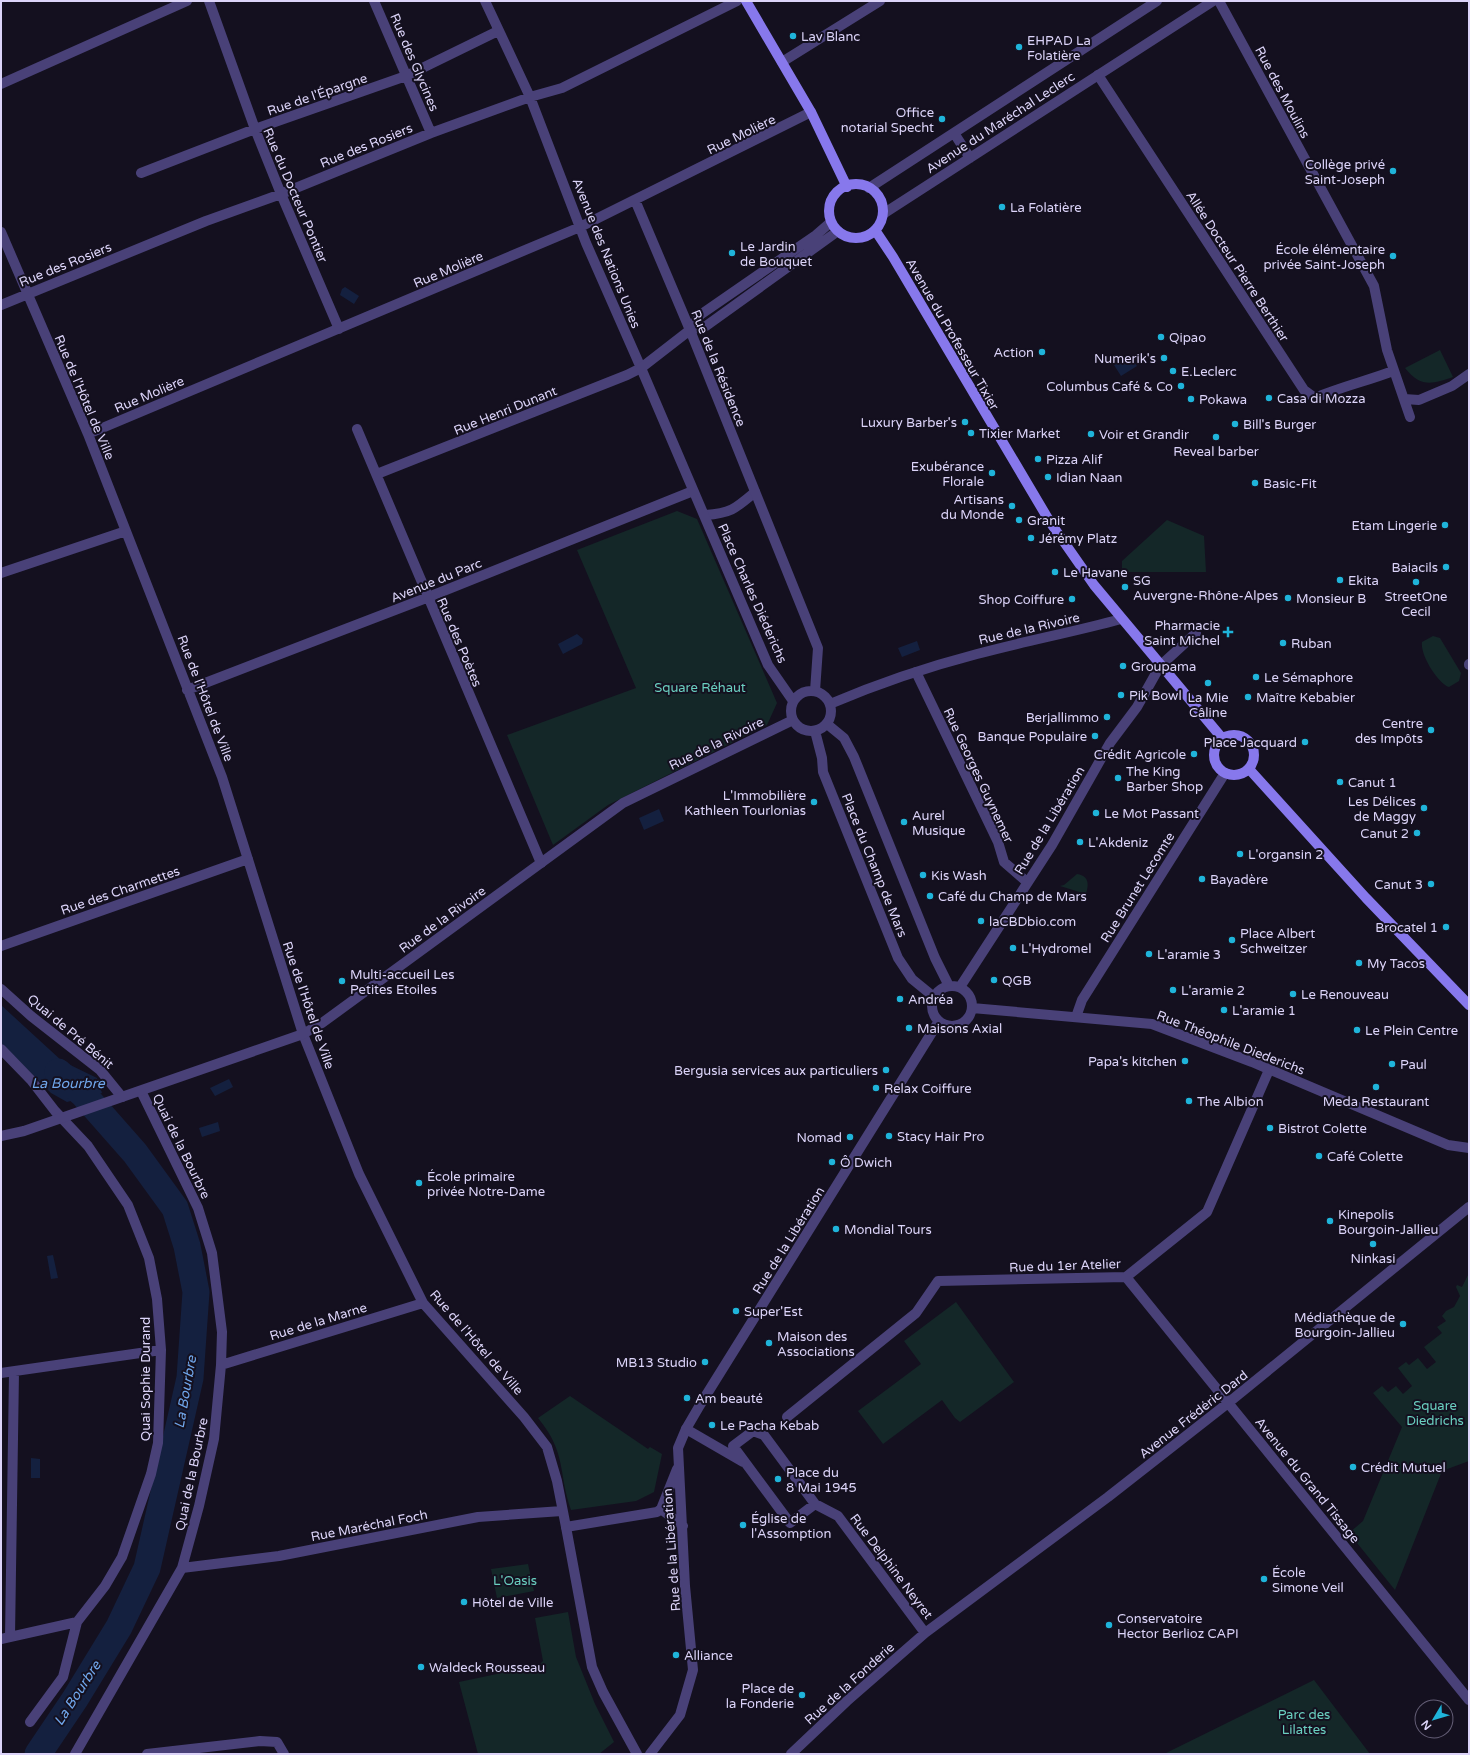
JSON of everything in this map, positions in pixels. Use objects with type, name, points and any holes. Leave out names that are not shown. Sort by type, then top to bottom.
[{"type":"main road","points":[[746,1],[811,112],[847,186]]},
{"type":"main road","points":[[855,184],[869,188],[880,199],[883,214],[875,230],[861,238],[849,237],[838,231],[831,222],[830,204],[834,196],[847,186],[855,184]]},
{"type":"main road","name":"Avenue du Professeur Tixier","points":[[875,230],[893,257],[1050,522],[1071,554],[1160,666],[1222,738]]},
{"type":"main road","points":[[1235,734],[1242,736],[1252,744],[1255,757],[1249,769],[1237,775],[1224,773],[1219,769],[1214,756],[1214,750],[1222,738],[1235,734]]},
{"type":"main road","points":[[1249,769],[1366,898],[1469,1005]]},
{"type":"street","points":[[1,84],[187,1]]},
{"type":"street","name":"Rue du Docteur Pontier","points":[[209,1],[280,194],[339,329]]},
{"type":"street","name":"Rue des Glycines","points":[[374,1],[431,133]]},
{"type":"street","name":"Avenue des Nations Unies","points":[[485,1],[530,97],[580,226],[704,514]]},
{"type":"street","name":"Rue des Rosiers","points":[[1,305],[206,221],[280,194],[431,133],[530,97],[562,88],[737,1]]},
{"type":"street","points":[[782,62],[880,1]]},
{"type":"street","name":"Avenue du Maréchal Leclerc","points":[[869,188],[1157,1]]},
{"type":"street","name":"Avenue du Maréchal Leclerc","points":[[883,214],[1213,1]]},
{"type":"street","name":"Rue des Moulins","points":[[1219,1],[1374,286],[1386,350],[1410,417]]},
{"type":"street","name":"Rue de l'Épargne","points":[[141,173],[255,129],[406,76],[498,31]]},
{"type":"street","name":"Allée Docteur Pierre Berthier","points":[[1098,75],[1304,390],[1315,398],[1337,388],[1358,384],[1393,371]]},
{"type":"street","name":"Rue Molière","points":[[88,434],[580,226],[811,112]]},
{"type":"street","points":[[954,133],[970,158]]},
{"type":"street","name":"Rue de la Résidence","points":[[635,200],[690,330],[755,492]]},
{"type":"street","points":[[641,368],[690,330],[700,315],[816,235],[831,222]]},
{"type":"street","points":[[690,330],[706,326],[838,231]]},
{"type":"street","name":"Rue de l'Hôtel de Ville","points":[[1,232],[88,434],[222,777],[303,1034],[359,1174],[423,1303],[524,1417],[547,1447],[557,1481],[592,1667],[603,1692],[637,1754]]},
{"type":"street","name":"Rue Henri Dunant","points":[[377,474],[627,375],[641,368]]},
{"type":"street","points":[[1404,399],[1419,400],[1452,386],[1469,374]]},
{"type":"street","name":"Rue des Poètes","points":[[357,429],[541,863]]},
{"type":"street","name":"Avenue du Parc","points":[[187,690],[428,598],[693,491]]},
{"type":"street","points":[[704,514],[723,514],[731,510],[755,492],[818,648],[815,691]]},
{"type":"street","name":"Place Charles Diéderichs","points":[[704,514],[768,665],[794,701]]},
{"type":"street","points":[[1,573],[126,531]]},
{"type":"street","name":"Rue de la Rivoire","points":[[830,704],[878,685],[976,654],[1085,629],[1121,618]]},
{"type":"street","name":"Rue de la Libération","points":[[960,987],[1052,845],[1110,743],[1137,707],[1160,666],[1196,633]]},
{"type":"street","name":"Rue Georges Guynemer","points":[[916,672],[998,842],[1004,862],[1027,882]]},
{"type":"street","points":[[815,691],[822,694],[830,704],[832,711],[827,724],[815,731],[804,730],[796,725],[793,720],[791,714],[794,701],[803,692],[815,691]]},
{"type":"street","name":"Rue de la Rivoire","points":[[1,1136],[24,1131],[67,1117],[303,1034],[322,1023],[623,803],[793,720]]},
{"type":"street","name":"Place du Champ de Mars","points":[[827,724],[844,738],[854,756],[935,958],[949,986]]},
{"type":"street","name":"Place du Champ de Mars","points":[[815,731],[822,758],[823,772],[898,958],[912,979],[934,997]]},
{"type":"street","name":"Rue Brunet Lecomte","points":[[1076,1017],[1082,1000],[1224,773]]},
{"type":"street","name":"Rue des Charmettes","points":[[1,946],[248,859]]},
{"type":"street","points":[[949,986],[960,987],[969,996],[972,1008],[969,1016],[963,1022],[956,1025],[947,1025],[939,1022],[932,1010],[934,997],[938,991],[949,986]]},
{"type":"street","name":"Quai de Pré Bénit","points":[[1,988],[31,1016],[100,1070],[119,1098]]},
{"type":"street","name":"Rue Théophile Diederichs","points":[[972,1008],[1152,1024],[1269,1070],[1448,1144],[1469,1148]]},
{"type":"street","name":"Rue de la Libération","points":[[650,1754],[680,1715],[694,1670],[685,1586],[678,1448],[686,1429],[939,1022]]},
{"type":"street","name":"Quai Sophie Durand","points":[[1,1049],[31,1080],[55,1111],[67,1117],[128,1205],[150,1258],[157,1299],[161,1350],[158,1443],[151,1474],[122,1557],[105,1586],[77,1622]]},
{"type":"street","name":"Rue du 1er Atelier","points":[[787,1417],[916,1313],[938,1281],[1126,1277],[1207,1212],[1269,1070]]},
{"type":"street","name":"Quai de la Bourbre","points":[[75,1754],[182,1568],[199,1506],[214,1438],[221,1364],[222,1332],[212,1253],[198,1208],[141,1091]]},
{"type":"street","name":"Avenue Frédéric Dard","points":[[925,1633],[1108,1497],[1228,1403],[1469,1207]]},
{"type":"street","name":"Avenue du Grand Tissage","points":[[1126,1277],[1469,1700]]},
{"type":"street","name":"Rue de la Marne","points":[[221,1364],[423,1303]]},
{"type":"street","points":[[1,1374],[161,1350]]},
{"type":"street","points":[[14,1372],[5,1638],[77,1622],[63,1676],[30,1722]]},
{"type":"street","points":[[686,1429],[745,1463]]},
{"type":"street","name":"Rue Delphine Neyret","points":[[815,1504],[790,1523],[733,1446],[753,1431],[764,1435],[815,1504],[838,1516],[925,1633]]},
{"type":"street","points":[[566,1527],[657,1512],[661,1509],[679,1465]]},
{"type":"street","points":[[661,1509],[683,1526]]},
{"type":"street","name":"Rue Maréchal Foch","points":[[182,1568],[279,1556],[478,1517],[562,1511]]},
{"type":"street","name":"Rue de la Fonderie","points":[[791,1754],[847,1701],[925,1633]]},
{"type":"street","points":[[147,1754],[260,1741],[277,1742],[284,1754]]},
{"type":"green space","points":[[1440,350],[1453,377],[1433,383],[1427,383],[1416,379],[1405,368]]},
{"type":"green space","name":"Square Réhaut","points":[[677,511],[697,519],[777,703],[767,725],[608,805],[553,845],[507,735],[636,688],[577,550]]},
{"type":"green space","points":[[1167,520],[1204,536],[1206,572],[1122,572],[1122,561]]},
{"type":"green space","points":[[1433,636],[1440,638],[1461,673],[1459,681],[1449,687],[1435,674],[1427,661],[1422,648],[1422,642]]},
{"type":"green space","points":[[1077,874],[1084,877],[1087,881],[1088,887],[1086,894],[1060,886],[1064,885]]},
{"type":"green space","name":"Square Diedrichs","points":[[1469,1273],[1469,1461],[1442,1471],[1395,1590],[1349,1533],[1363,1521],[1402,1427],[1373,1393],[1382,1386],[1388,1392],[1396,1386],[1403,1394],[1412,1386],[1398,1368],[1406,1362],[1409,1365],[1418,1358],[1427,1369],[1436,1362],[1424,1347],[1442,1333],[1437,1327],[1446,1321],[1442,1316],[1446,1311],[1454,1307],[1460,1296],[1456,1287],[1457,1285],[1462,1287]]},
{"type":"green space","points":[[956,1302],[1014,1382],[960,1422],[955,1418],[942,1400],[883,1444],[858,1411],[921,1364],[904,1341]]},
{"type":"green space","points":[[570,1396],[648,1449],[650,1447],[662,1454],[654,1492],[636,1501],[571,1510],[558,1453],[554,1442],[538,1418]]},
{"type":"green space","name":"L'Oasis","points":[[528,1564],[534,1591],[497,1598],[491,1569]]},
{"type":"green space","points":[[568,1612],[576,1657],[595,1704],[614,1742],[599,1754],[478,1754],[459,1682],[539,1665],[543,1661],[535,1618]]},
{"type":"green space","name":"Parc des Lilattes","points":[[1314,1680],[1370,1754],[1164,1754]]},
{"type":"water","points":[[345,287],[359,296],[354,304],[340,295],[342,289]]},
{"type":"water","points":[[1130,355],[1137,366],[1121,376],[1114,365]]},
{"type":"water","points":[[577,634],[583,639],[582,644],[563,654],[558,644]]},
{"type":"water","points":[[917,641],[920,650],[902,657],[898,648]]},
{"type":"water","points":[[659,809],[664,821],[644,830],[639,818]]},
{"type":"water","name":"La Bourbre","points":[[1,1005],[62,1061],[97,1078],[102,1093],[67,1102],[51,1093],[1,1043]]},
{"type":"water","points":[[229,1079],[233,1087],[215,1096],[210,1088]]},
{"type":"water","points":[[218,1122],[220,1131],[202,1137],[199,1128]]},
{"type":"water","points":[[53,1255],[58,1278],[51,1279],[47,1256]]},
{"type":"water","points":[[31,1458],[40,1459],[40,1478],[31,1478]]},
{"type":"waterway","name":"La Bourbre","points":[[38,1754],[75,1699],[119,1627],[147,1568],[190,1378],[196,1292],[187,1246],[175,1208],[135,1153],[83,1094],[58,1072]]},
{"type":"place","name":"Lav Blanc","points":[[793,36]]},
{"type":"place","name":"EHPAD La Folatière","points":[[1019,47]]},
{"type":"place","name":"Office notarial Specht","points":[[942,119]]},
{"type":"place","name":"Collège privé Saint-Joseph","points":[[1393,171]]},
{"type":"place","name":"La Folatière","points":[[1002,207]]},
{"type":"place","name":"Le Jardin de Bouquet","points":[[732,253]]},
{"type":"place","name":"École élémentaire privée Saint-Joseph","points":[[1393,256]]},
{"type":"place","name":"Qipao","points":[[1161,337]]},
{"type":"place","name":"Action","points":[[1042,352]]},
{"type":"place","name":"Numerik's","points":[[1164,358]]},
{"type":"place","name":"E.Leclerc","points":[[1173,371]]},
{"type":"place","name":"Columbus Café & Co","points":[[1181,386]]},
{"type":"place","name":"Casa di Mozza","points":[[1269,398]]},
{"type":"place","name":"Pokawa","points":[[1191,399]]},
{"type":"place","name":"Luxury Barber's","points":[[965,422]]},
{"type":"place","name":"Bill's Burger","points":[[1235,424]]},
{"type":"place","name":"Tixier Market","points":[[971,433]]},
{"type":"place","name":"Voir et Grandir","points":[[1091,434]]},
{"type":"place","name":"Reveal barber","points":[[1216,437]]},
{"type":"place","name":"Pizza Alif","points":[[1038,459]]},
{"type":"place","name":"Exubérance Florale","points":[[992,473]]},
{"type":"place","name":"Idian Naan","points":[[1048,477]]},
{"type":"place","name":"Basic-Fit","points":[[1255,483]]},
{"type":"place","name":"Artisans du Monde","points":[[1012,506]]},
{"type":"place","name":"Granit","points":[[1019,520]]},
{"type":"place","name":"Etam Lingerie","points":[[1445,525]]},
{"type":"place","name":"Jérémy Platz","points":[[1031,538]]},
{"type":"place","name":"Baiacils","points":[[1446,567]]},
{"type":"place","name":"Le Havane","points":[[1055,572]]},
{"type":"place","name":"Ekita","points":[[1340,580]]},
{"type":"place","name":"StreetOne Cecil","points":[[1416,582]]},
{"type":"place","name":"SG Auvergne-Rhône-Alpes","points":[[1125,587]]},
{"type":"place","name":"Monsieur B","points":[[1288,598]]},
{"type":"place","name":"Shop Coiffure","points":[[1072,599]]},
{"type":"place","name":"Pharmacie Saint Michel","points":[[1228,632]]},
{"type":"place","name":"Ruban","points":[[1283,643]]},
{"type":"place","name":"Groupama","points":[[1123,666]]},
{"type":"place","name":"Le Sémaphore","points":[[1256,677]]},
{"type":"place","name":"La Mie Câline","points":[[1208,683]]},
{"type":"place","name":"Pik Bowl","points":[[1121,695]]},
{"type":"place","name":"Maître Kebabier","points":[[1248,697]]},
{"type":"place","name":"Berjallimmo","points":[[1107,717]]},
{"type":"place","name":"Centre des Impôts","points":[[1431,730]]},
{"type":"place","name":"Banque Populaire","points":[[1095,736]]},
{"type":"place","name":"Place Jacquard","points":[[1305,742]]},
{"type":"place","name":"Crédit Agricole","points":[[1194,754]]},
{"type":"place","name":"The King Barber Shop","points":[[1118,778]]},
{"type":"place","name":"Canut 1","points":[[1340,782]]},
{"type":"place","name":"L'Immobilière Kathleen Tourlonias","points":[[814,802]]},
{"type":"place","name":"Les Délices de Maggy","points":[[1424,808]]},
{"type":"place","name":"Le Mot Passant","points":[[1096,813]]},
{"type":"place","name":"Aurel Musique","points":[[904,822]]},
{"type":"place","name":"Canut 2","points":[[1417,833]]},
{"type":"place","name":"L'Akdeniz","points":[[1080,842]]},
{"type":"place","name":"L'organsin 2","points":[[1240,854]]},
{"type":"place","name":"Kis Wash","points":[[923,875]]},
{"type":"place","name":"Bayadère","points":[[1202,879]]},
{"type":"place","name":"Canut 3","points":[[1431,884]]},
{"type":"place","name":"Café du Champ de Mars","points":[[930,896]]},
{"type":"place","name":"laCBDbio.com","points":[[981,921]]},
{"type":"place","name":"Brocatel 1","points":[[1446,927]]},
{"type":"place","name":"Place Albert Schweitzer","points":[[1232,940]]},
{"type":"place","name":"L'Hydromel","points":[[1013,948]]},
{"type":"place","name":"L'aramie 3","points":[[1149,954]]},
{"type":"place","name":"My Tacos","points":[[1359,963]]},
{"type":"place","name":"QGB","points":[[994,980]]},
{"type":"place","name":"Multi-accueil Les Petites Etoiles","points":[[342,981]]},
{"type":"place","name":"L'aramie 2","points":[[1173,990]]},
{"type":"place","name":"Le Renouveau","points":[[1293,994]]},
{"type":"place","name":"Andréa","points":[[900,999]]},
{"type":"place","name":"L'aramie 1","points":[[1224,1010]]},
{"type":"place","name":"Maisons Axial","points":[[909,1028]]},
{"type":"place","name":"Le Plein Centre","points":[[1357,1030]]},
{"type":"place","name":"Papa's kitchen","points":[[1185,1061]]},
{"type":"place","name":"Paul","points":[[1392,1064]]},
{"type":"place","name":"Bergusia services aux particuliers","points":[[886,1070]]},
{"type":"place","name":"Meda Restaurant","points":[[1376,1087]]},
{"type":"place","name":"Relax Coiffure","points":[[876,1088]]},
{"type":"place","name":"The Albion","points":[[1189,1101]]},
{"type":"place","name":"Bistrot Colette","points":[[1270,1128]]},
{"type":"place","name":"Stacy Hair Pro","points":[[889,1136]]},
{"type":"place","name":"Nomad","points":[[850,1137]]},
{"type":"place","name":"Café Colette","points":[[1319,1156]]},
{"type":"place","name":"Ô Dwich","points":[[832,1162]]},
{"type":"place","name":"École primaire privée Notre-Dame","points":[[419,1183]]},
{"type":"place","name":"Kinepolis Bourgoin-Jallieu","points":[[1330,1221]]},
{"type":"place","name":"Mondial Tours","points":[[836,1229]]},
{"type":"place","name":"Ninkasi","points":[[1373,1244]]},
{"type":"place","name":"Super'Est","points":[[736,1311]]},
{"type":"place","name":"Médiathèque de Bourgoin-Jallieu","points":[[1403,1324]]},
{"type":"place","name":"Maison des Associations","points":[[769,1343]]},
{"type":"place","name":"MB13 Studio","points":[[705,1362]]},
{"type":"place","name":"Am beauté","points":[[687,1398]]},
{"type":"place","name":"Le Pacha Kebab","points":[[712,1425]]},
{"type":"place","name":"Crédit Mutuel","points":[[1353,1467]]},
{"type":"place","name":"Place du 8 Mai 1945","points":[[778,1479]]},
{"type":"place","name":"Église de l'Assomption","points":[[743,1525]]},
{"type":"place","name":"École Simone Veil","points":[[1264,1579]]},
{"type":"place","name":"Hôtel de Ville","points":[[464,1602]]},
{"type":"place","name":"Conservatoire Hector Berlioz CAPI","points":[[1109,1625]]},
{"type":"place","name":"Alliance","points":[[676,1655]]},
{"type":"place","name":"Waldeck Rousseau","points":[[421,1667]]},
{"type":"place","name":"Place de la Fonderie","points":[[802,1695]]}]
